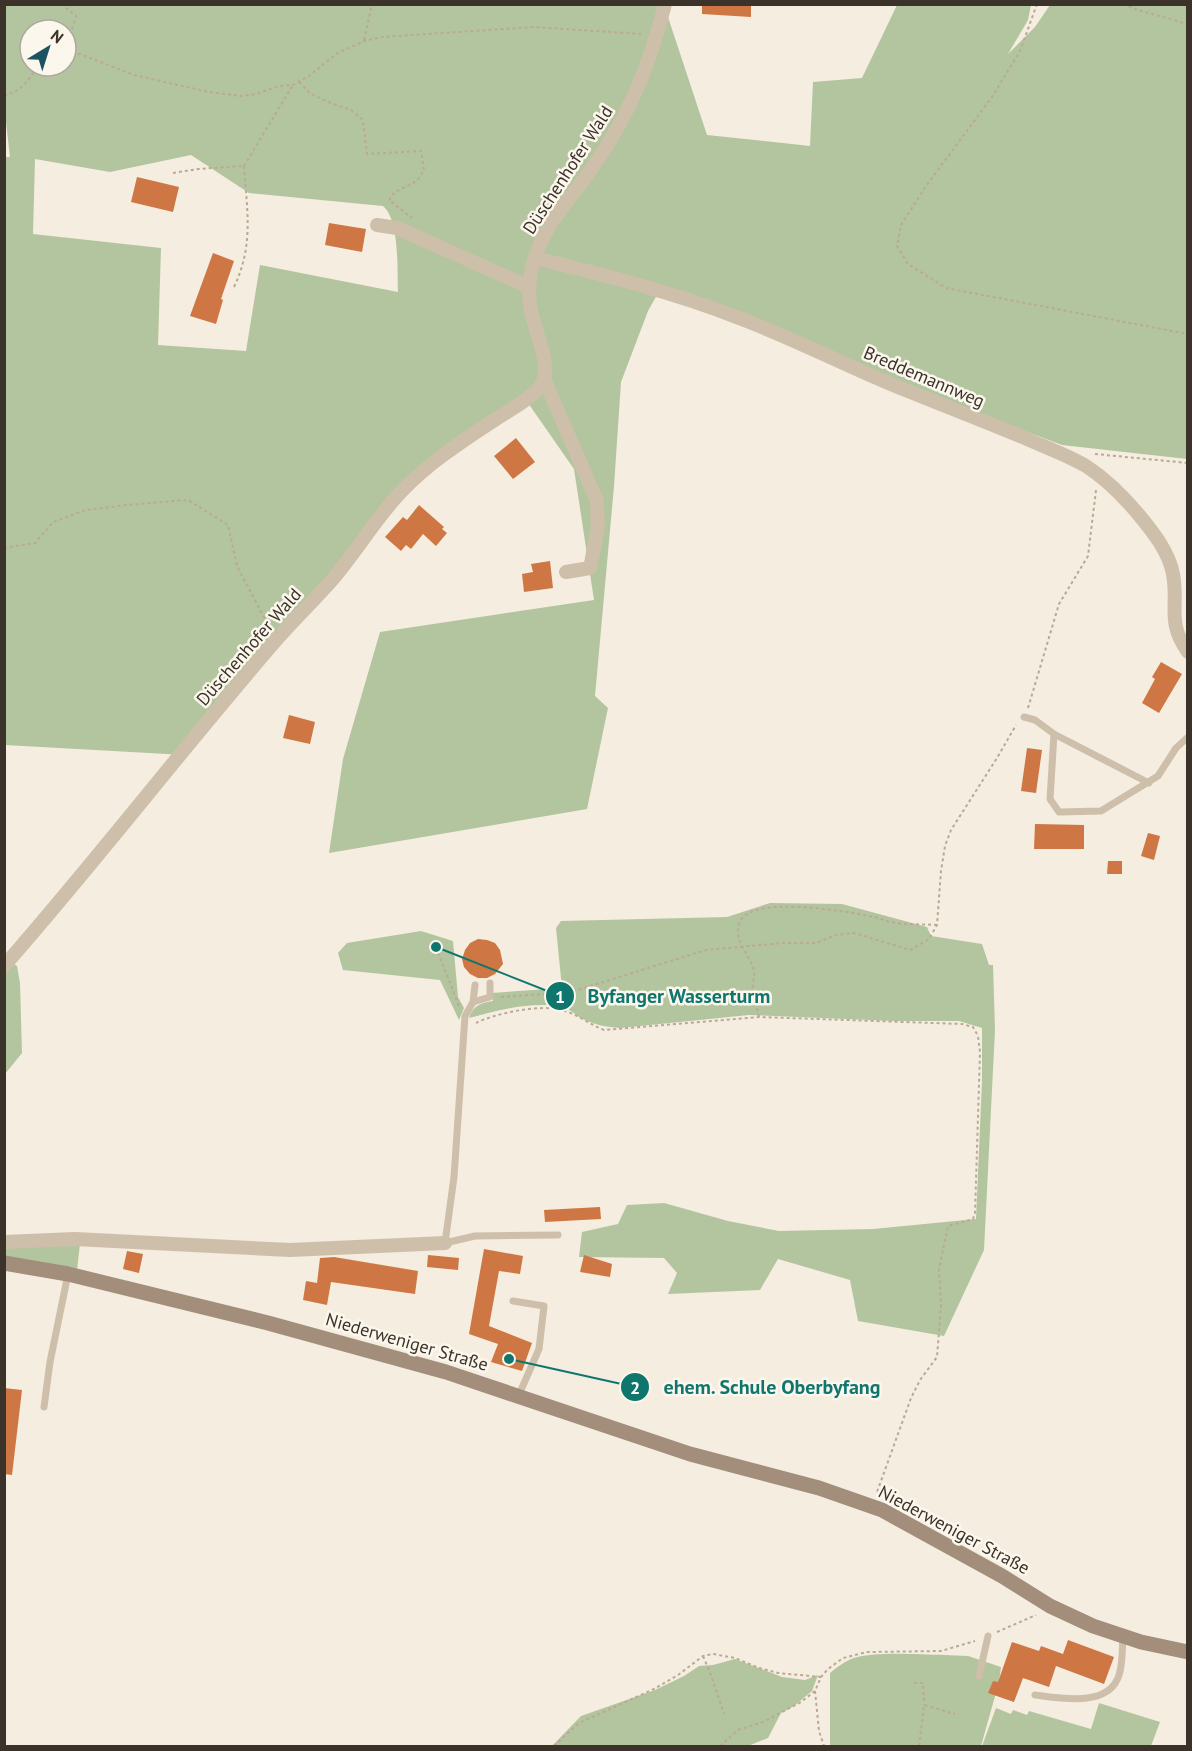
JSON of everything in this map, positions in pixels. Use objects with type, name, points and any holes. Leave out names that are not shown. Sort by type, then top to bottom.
[{"type":"street","name":"Düschenhofer Wald","points":[[566,572],[590,568],[598,528],[597,501],[544,379],[543,350],[530,308],[529,288],[535,258],[544,235],[594,165],[632,102],[653,50],[665,4]]},
{"type":"street","points":[[376,225],[397,228],[529,288]]},
{"type":"street","name":"Breddemannweg","points":[[535,258],[669,293],[741,318],[1072,459],[1117,491],[1154,534],[1169,560],[1173,574],[1174,620],[1178,637],[1188,652]]},
{"type":"street","name":"Düschenhofer Wald","points":[[4,966],[278,638],[334,578],[376,520],[402,491],[459,444],[530,396],[544,379]]},
{"type":"street","points":[[4,1242],[75,1239],[290,1251],[445,1243]]},
{"type":"street","name":"Niederweniger Straße","points":[[4,1263],[68,1274],[268,1323],[446,1372],[690,1454],[819,1488],[873,1506],[1002,1576],[1050,1606],[1093,1626],[1188,1652]]},
{"type":"lane","points":[[1024,717],[1035,720],[1054,734],[1149,783]]},
{"type":"lane","points":[[1054,734],[1050,799],[1059,812],[1101,811],[1158,776],[1176,748],[1188,737]]},
{"type":"lane","points":[[473,1002],[490,997],[490,983]]},
{"type":"lane","points":[[475,985],[473,1002],[465,1016],[462,1034],[454,1177],[445,1243],[475,1236],[558,1235]]},
{"type":"lane","points":[[44,1407],[50,1362],[68,1274]]},
{"type":"lane","points":[[513,1301],[544,1306],[538,1349],[518,1396]]},
{"type":"lane","points":[[979,1676],[988,1636]]},
{"type":"lane","points":[[1035,1695],[1072,1700],[1105,1692],[1114,1684],[1119,1675],[1123,1636]]},
{"type":"path","points":[[61,4],[76,16],[75,18]]},
{"type":"path","points":[[364,41],[372,4]]},
{"type":"path","points":[[1037,4],[1020,51],[992,98],[926,186],[901,225],[897,246],[908,264],[946,288],[1188,334]]},
{"type":"path","points":[[1124,4],[1188,25]]},
{"type":"path","points":[[78,54],[134,75],[209,92],[241,96],[256,94],[279,86],[293,85],[336,54],[364,41],[382,36],[534,27],[657,36]]},
{"type":"path","points":[[4,96],[17,91],[31,78]]},
{"type":"path","points":[[299,82],[311,94],[351,110],[363,120],[367,154],[421,151],[423,171],[417,181],[395,192],[389,200],[414,219]]},
{"type":"path","points":[[234,287],[244,267],[248,240],[244,166],[293,85]]},
{"type":"path","points":[[174,173],[244,166]]},
{"type":"path","points":[[1072,459],[1095,454],[1188,464]]},
{"type":"path","points":[[490,997],[571,992],[696,953],[741,946],[816,943],[836,935],[854,933],[910,950],[928,939],[937,925],[941,871],[945,846],[951,830],[998,758],[1015,726],[1024,717],[1034,693],[1059,604],[1088,556],[1098,476]]},
{"type":"path","points":[[4,548],[35,543],[53,522],[86,510],[126,504],[188,500],[228,525],[237,566],[267,625],[278,638]]},
{"type":"path","points":[[759,1017],[753,989],[754,972],[741,946],[738,928],[739,921],[745,915],[776,906],[836,910],[877,917],[890,922],[937,925]]},
{"type":"path","points":[[436,947],[456,1002],[465,1016]]},
{"type":"path","points":[[462,1034],[475,1023],[490,1016],[525,1010],[560,1009],[604,1030],[759,1017],[962,1024],[973,1028],[978,1036],[980,1052],[975,1213],[973,1219],[948,1226],[939,1269],[941,1306],[937,1357],[920,1380],[911,1398],[873,1506]]},
{"type":"path","points":[[824,1746],[819,1731],[815,1691],[821,1677],[843,1658],[858,1653],[941,1651],[965,1646],[1028,1620],[1050,1606]]},
{"type":"path","points":[[554,1746],[579,1723],[654,1689],[703,1656],[713,1654],[735,1658],[778,1673],[821,1677]]},
{"type":"path","points":[[703,1656],[724,1714]]},
{"type":"path","points":[[914,1683],[923,1683],[924,1705],[920,1746]]},
{"type":"path","points":[[720,1746],[738,1730],[763,1722],[794,1707],[815,1691]]},
{"type":"path","points":[[924,1705],[955,1714]]},
{"type":"green space","points":[[4,5],[664,5],[707,135],[810,146],[813,82],[862,78],[897,5],[1031,5],[1028,20],[1008,54],[1035,27],[1050,5],[1187,5],[1187,459],[1062,445],[675,299],[657,295],[648,311],[621,382],[595,696],[608,708],[587,809],[329,853],[343,759],[380,632],[594,600],[574,469],[528,403],[404,491],[185,755],[5,745],[4,157],[10,157],[4,105]],"holes":[[[191,155],[249,193],[383,206],[392,222],[395,234],[398,292],[260,265],[246,351],[158,345],[161,248],[33,234],[35,159],[110,172]]]},
{"type":"green space","points":[[770,903],[842,904],[927,927],[931,936],[982,944],[989,965],[993,965],[995,1030],[984,1250],[944,1336],[858,1321],[850,1280],[778,1259],[760,1290],[668,1294],[677,1273],[664,1258],[579,1257],[582,1232],[618,1224],[627,1205],[664,1203],[728,1221],[779,1231],[873,1229],[976,1219],[982,1028],[959,1021],[894,1021],[749,1015],[620,1028],[592,1023],[580,1018],[569,1009],[552,1005],[504,1009],[469,1018],[478,1005],[493,1001],[492,993],[562,988],[556,928],[561,921],[727,917]]},
{"type":"green space","points":[[421,931],[453,941],[458,997],[464,1008],[459,1020],[440,980],[343,970],[338,953],[347,943]]},
{"type":"green space","points":[[10,962],[17,966],[20,983],[22,1053],[5,1074],[4,966]]},
{"type":"green space","points":[[80,1243],[77,1271],[5,1257],[4,1245]]},
{"type":"green space","points":[[887,1654],[968,1656],[1001,1667],[981,1746],[830,1746],[830,1673],[844,1662],[864,1656]]},
{"type":"green space","points":[[735,1659],[782,1677],[805,1680],[818,1675],[812,1691],[794,1706],[781,1713],[768,1738],[748,1746],[552,1746],[581,1716],[655,1690],[699,1666]]},
{"type":"green space","points":[[1099,1703],[1160,1722],[1151,1746],[982,1746],[996,1708],[1011,1714],[1013,1710],[1027,1715],[1029,1711],[1091,1729]]},
{"type":"building","points":[[702,4],[751,4],[751,17],[702,14]]},
{"type":"building","points":[[137,177],[179,187],[173,212],[131,202]]},
{"type":"building","points":[[329,223],[366,229],[362,252],[325,245]]},
{"type":"building","points":[[213,253],[234,261],[221,299],[223,300],[216,324],[190,316]]},
{"type":"building","points":[[516,438],[535,462],[513,479],[494,456]]},
{"type":"building","points":[[419,505],[444,527],[442,529],[447,533],[436,546],[423,534],[411,549],[406,545],[401,551],[385,537],[403,517],[407,520]]},
{"type":"building","points":[[550,561],[553,588],[524,592],[522,574],[533,572],[531,564]]},
{"type":"building","points":[[1161,662],[1182,674],[1159,713],[1142,703],[1155,679],[1152,677]]},
{"type":"building","points":[[289,715],[315,722],[310,744],[283,738]]},
{"type":"building","points":[[1027,748],[1042,750],[1036,793],[1021,791]]},
{"type":"building","points":[[1035,824],[1084,825],[1084,849],[1034,849]]},
{"type":"building","points":[[1148,833],[1160,836],[1154,860],[1141,856]]},
{"type":"building","points":[[1108,861],[1122,861],[1122,874],[1107,874]]},
{"type":"building","points":[[478,939],[495,943],[500,950],[503,964],[495,974],[487,978],[478,978],[470,974],[464,967],[462,959],[470,943]]},
{"type":"building","points":[[600,1207],[601,1219],[545,1222],[544,1210]]},
{"type":"building","points":[[484,1249],[523,1256],[520,1274],[499,1271],[489,1326],[532,1343],[522,1371],[491,1362],[498,1344],[469,1334]]},
{"type":"building","points":[[127,1251],[143,1254],[139,1273],[123,1269]]},
{"type":"building","points":[[428,1255],[459,1258],[458,1270],[427,1267]]},
{"type":"building","points":[[584,1255],[612,1264],[610,1277],[580,1272]]},
{"type":"building","points":[[334,1257],[418,1271],[415,1294],[331,1282],[327,1305],[303,1300],[306,1281],[317,1283],[320,1258]]},
{"type":"building","points":[[4,1388],[22,1390],[12,1475],[4,1474]]},
{"type":"building","points":[[1068,1640],[1114,1657],[1104,1684],[1056,1666],[1049,1687],[1023,1678],[1014,1702],[988,1693],[993,1681],[998,1682],[1012,1642],[1039,1651],[1041,1646],[1063,1654]]},
{"type":"place","name":"Byfanger Wasserturm","points":[[436,947]]},
{"type":"place","name":"ehem. Schule Oberbyfang","points":[[509,1359]]}]
